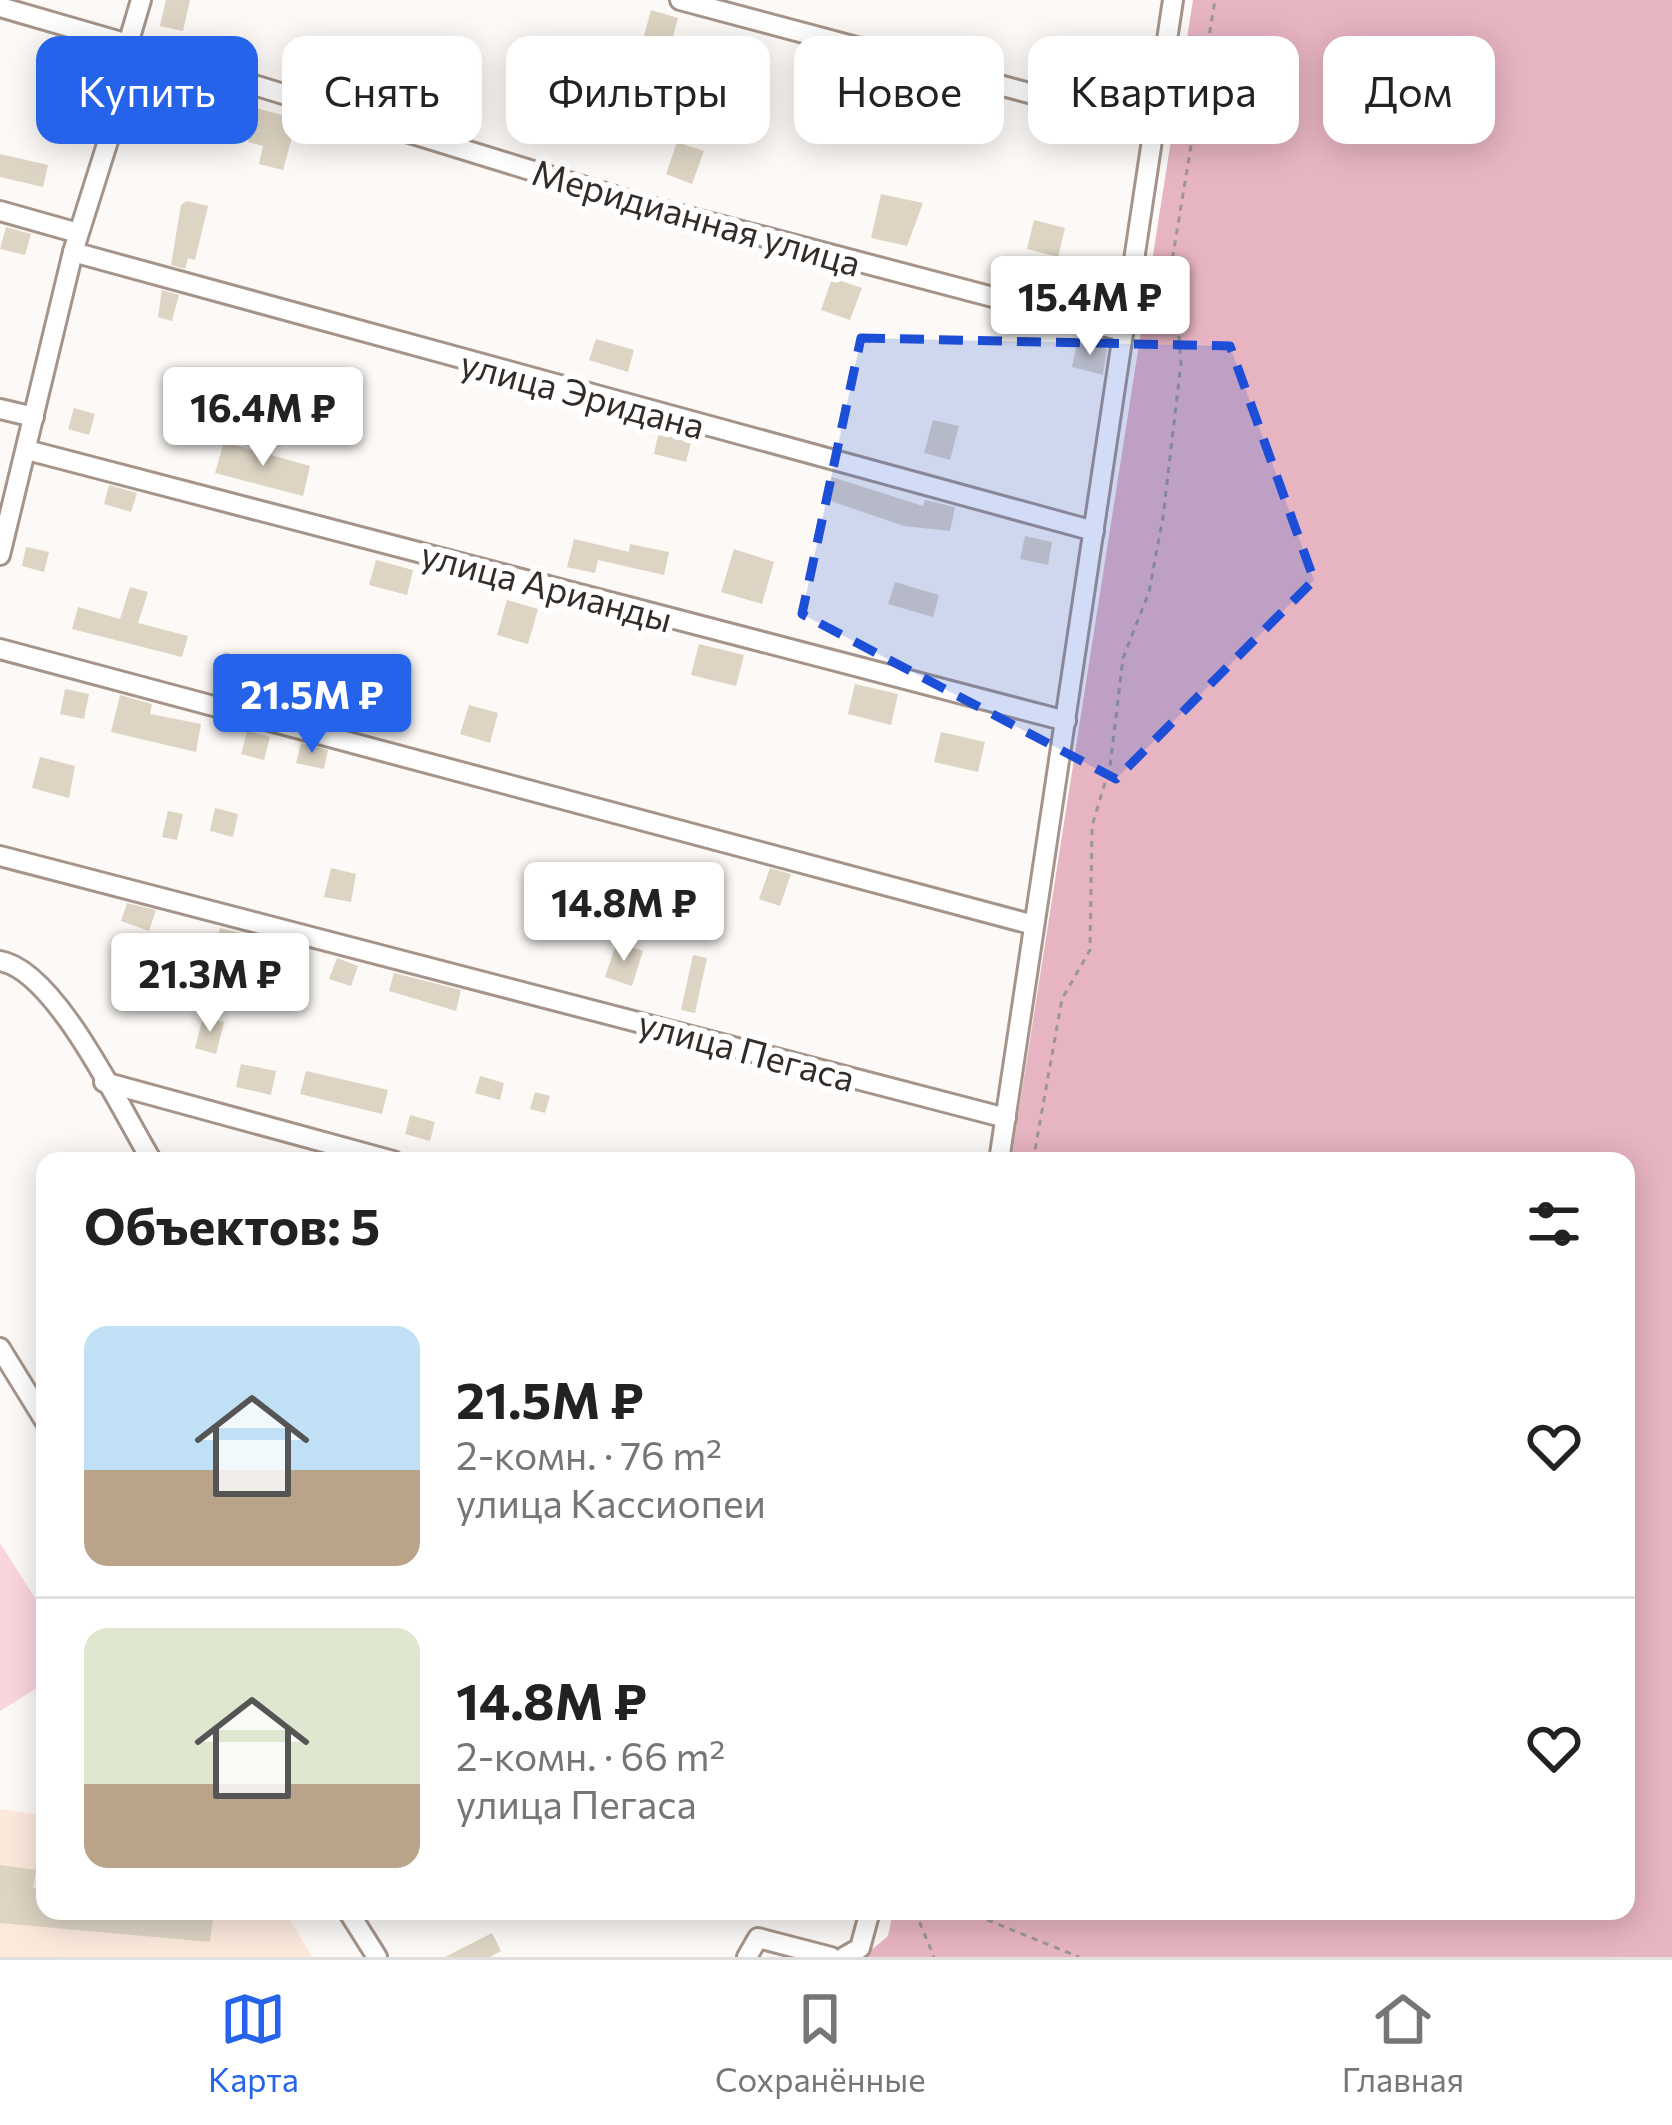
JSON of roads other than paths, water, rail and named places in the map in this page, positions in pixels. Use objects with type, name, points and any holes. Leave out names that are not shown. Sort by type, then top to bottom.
[{"type":"street","points":[[134,36],[141,0]]},
{"type":"street","points":[[680,0],[1028,93]]},
{"type":"street","points":[[1167,36],[1173,0]]},
{"type":"street","name":"Меридианная улица","points":[[0,7],[98,36]]},
{"type":"street","name":"Меридианная улица","points":[[258,85],[646,206],[1122,331]]},
{"type":"street","points":[[0,555],[104,144]]},
{"type":"street","points":[[1000,1152],[1150,144]]},
{"type":"street","name":"улица Эридана","points":[[0,211],[75,243],[1094,531]]},
{"type":"street","points":[[0,409],[34,417]]},
{"type":"street","name":"улица Арианды","points":[[27,450],[1066,721]]},
{"type":"street","points":[[0,649],[1034,926]]},
{"type":"street","name":"улица Пегаса","points":[[0,856],[1006,1118]]},
{"type":"street","points":[[0,961],[15,963],[49,992],[147,1152]]},
{"type":"street","points":[[104,1082],[361,1152]]},
{"type":"street","points":[[0,1348],[36,1406]]},
{"type":"street","points":[[353,1920],[376,1957]]},
{"type":"street","points":[[844,1957],[860,1948],[868,1920]]},
{"type":"street","points":[[747,1957],[758,1938],[831,1957]]}]
